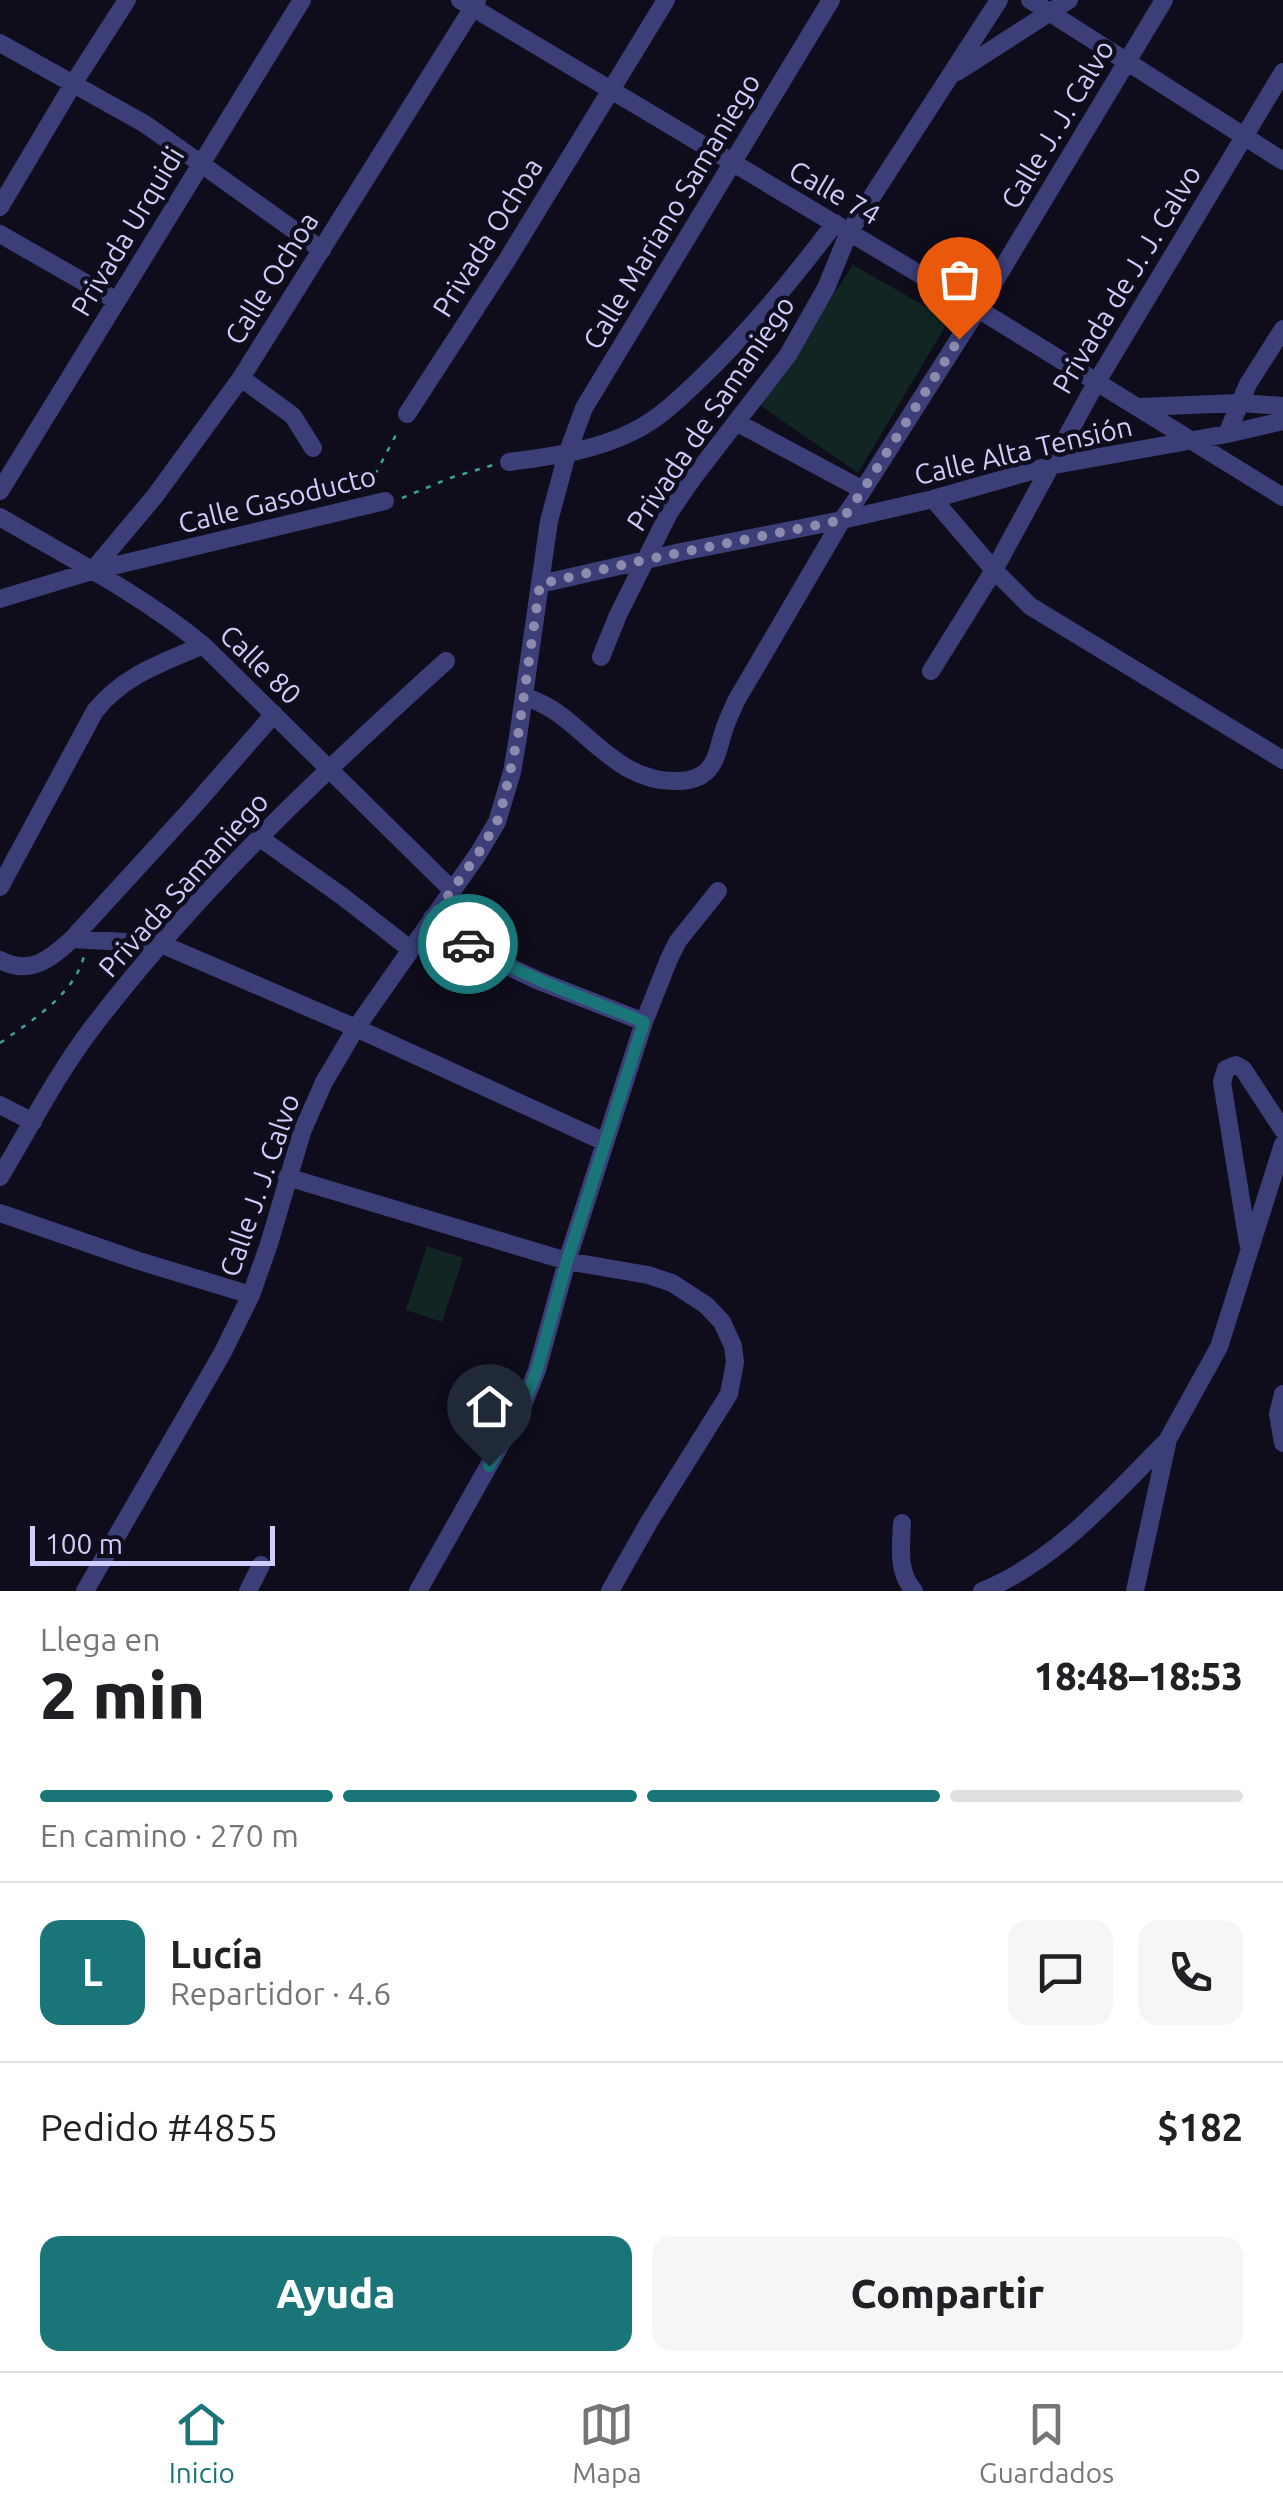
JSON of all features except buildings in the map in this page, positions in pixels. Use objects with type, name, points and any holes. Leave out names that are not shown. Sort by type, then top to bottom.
[{"type":"street","points":[[0,207],[126,0]]},
{"type":"street","name":"Privada Urquidi","points":[[0,492],[302,0]]},
{"type":"street","name":"Privada Ochoa","points":[[407,414],[666,0]]},
{"type":"street","name":"Calle Mariano Samaniego","points":[[567,454],[590,396],[831,0]]},
{"type":"street","name":"Privada de Samaniego","points":[[567,454],[622,437],[656,418],[750,330],[842,228],[953,75],[999,0]]},
{"type":"street","points":[[1030,0],[1283,161]]},
{"type":"street","points":[[953,75],[1069,0]]},
{"type":"street","name":"Calle J. J. Calvo","points":[[524,696],[553,710],[631,771],[657,780],[685,781],[702,776],[714,762],[736,701],[842,520],[978,308],[1164,0]]},
{"type":"street","name":"Calle 74","points":[[471,3],[1283,497]]},
{"type":"street","name":"Calle Ochoa","points":[[92,572],[155,496],[241,378],[471,3]]},
{"type":"street","points":[[0,43],[145,124],[322,250]]},
{"type":"street","name":"Privada de J. J. Calvo","points":[[931,672],[994,570],[1096,383],[1283,72]]},
{"type":"street","name":"Privada de Samaniego","points":[[600,656],[669,513],[808,323],[826,288],[842,228]]},
{"type":"street","points":[[0,234],[117,301]]},
{"type":"street","points":[[1227,434],[1257,369],[1283,329]]},
{"type":"street","points":[[241,378],[294,416],[314,448]]},
{"type":"street","points":[[1138,407],[1239,403],[1283,406]]},
{"type":"street","name":"Calle Alta Tensión","points":[[540,584],[933,499],[1049,466],[1283,420]]},
{"type":"street","points":[[736,422],[863,490]]},
{"type":"street","points":[[509,462],[567,454]]},
{"type":"street","name":"Calle J. J. Calvo","points":[[86,1591],[223,1352],[251,1295],[287,1177],[324,1082],[356,1028],[497,822],[512,772],[549,520],[567,454]]},
{"type":"street","points":[[933,499],[1030,606],[1283,760]]},
{"type":"street","name":"Calle Gasoducto","points":[[0,599],[92,572],[385,501]]},
{"type":"street","name":"Calle 80","points":[[0,516],[149,604],[203,645],[452,890]]},
{"type":"street","points":[[0,887],[95,711],[110,693],[127,679],[203,645]]},
{"type":"street","name":"Privada Samaniego","points":[[0,1177],[91,1030],[161,944],[328,768],[446,661]]},
{"type":"street","points":[[0,960],[33,966],[80,939],[274,714]]},
{"type":"street","points":[[260,838],[410,949]]},
{"type":"street","points":[[418,1591],[523,1405],[644,1022],[678,942],[718,890]]},
{"type":"street","points":[[432,918],[499,962],[644,1022]]},
{"type":"street","points":[[80,939],[161,944],[605,1142]]},
{"type":"street","points":[[1248,1249],[1222,1082],[1226,1069],[1236,1065],[1243,1069],[1283,1130]]},
{"type":"street","points":[[0,1105],[33,1122]]},
{"type":"street","points":[[982,1591],[1056,1549],[1168,1439],[1219,1347],[1283,1144]]},
{"type":"street","points":[[287,1177],[567,1261],[648,1275],[695,1296],[722,1322],[733,1346],[735,1362],[729,1394],[610,1591]]},
{"type":"street","points":[[0,1213],[251,1295]]},
{"type":"street","points":[[1283,1394],[1278,1414],[1283,1442]]},
{"type":"street","points":[[1135,1591],[1168,1439]]},
{"type":"street","points":[[902,1523],[902,1568],[914,1591]]},
{"type":"street","points":[[248,1591],[262,1566]]},
{"type":"path","points":[[360,506],[407,414]]},
{"type":"path","name":"Calle Gasoducto","points":[[385,501],[411,495],[464,473],[509,462]]},
{"type":"path","points":[[0,1044],[66,989],[82,964],[80,939]]},
{"type":"green space","points":[[853,265],[949,320],[858,473],[760,405]]},
{"type":"green space","points":[[427,1246],[463,1258],[442,1322],[406,1310]]},
{"type":"way so far","points":[[468,944],[432,918],[497,822],[512,772],[540,584],[842,520],[959,339]]},
{"type":"route","points":[[468,944],[537,980],[644,1022],[567,1261],[537,1370],[523,1405],[489,1466]]}]
